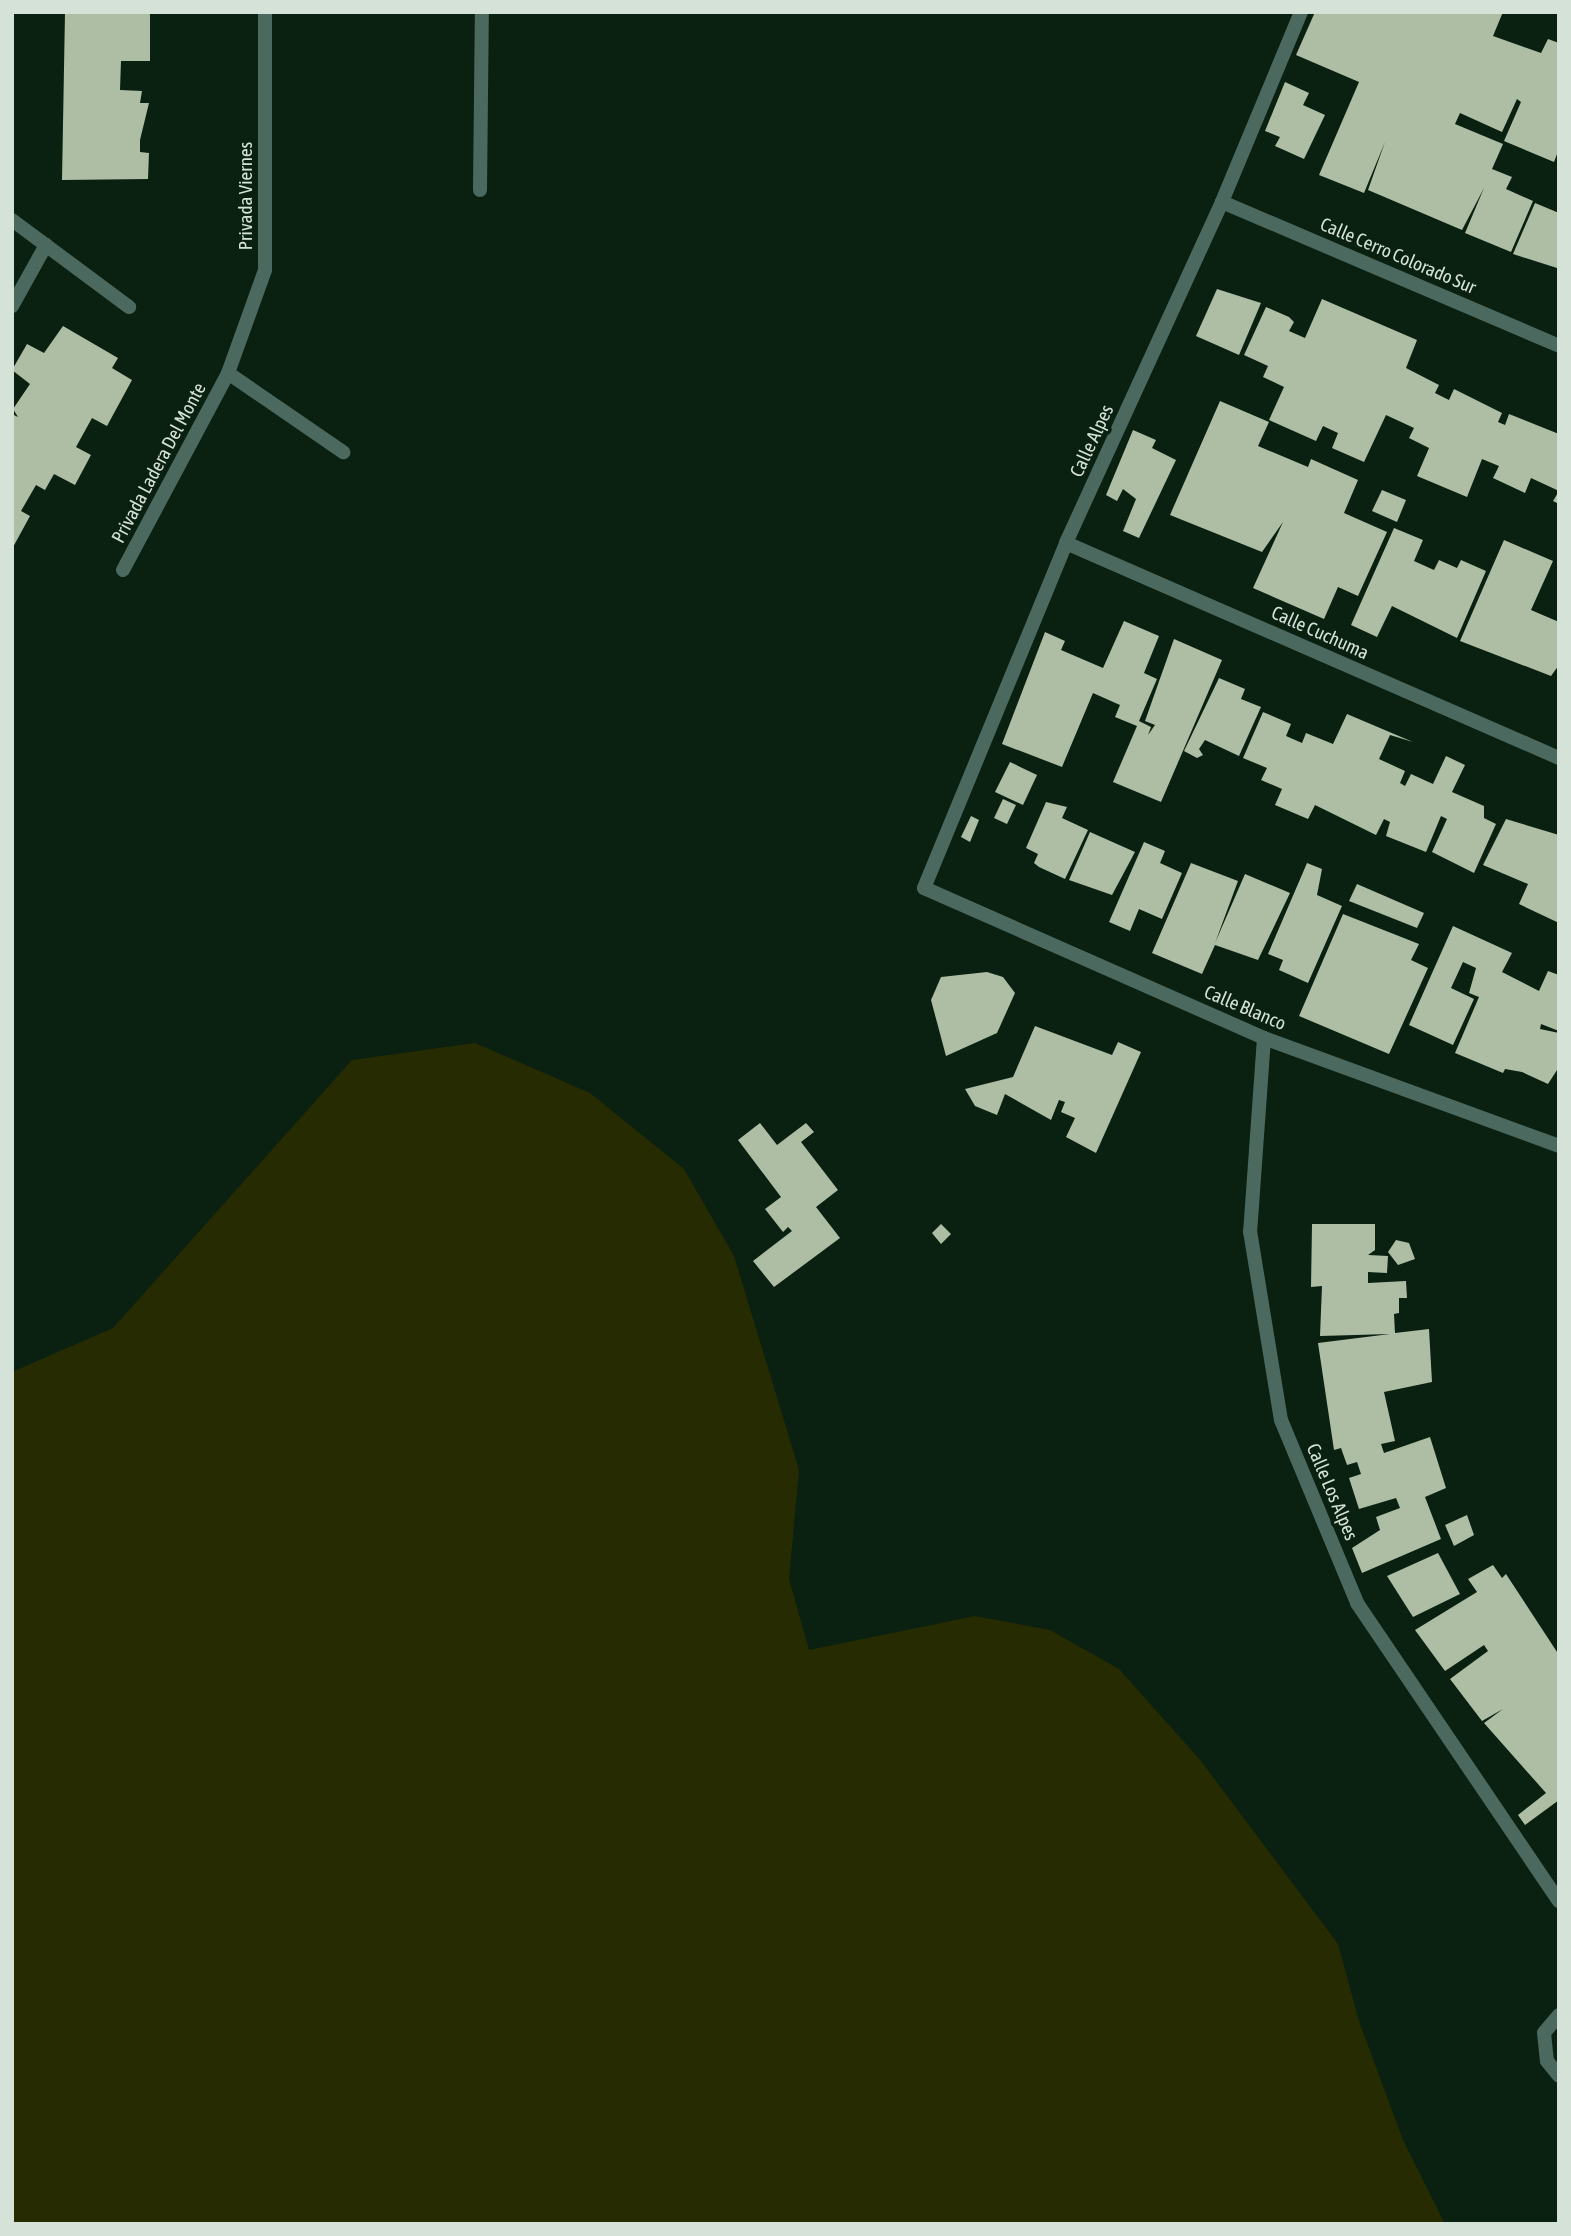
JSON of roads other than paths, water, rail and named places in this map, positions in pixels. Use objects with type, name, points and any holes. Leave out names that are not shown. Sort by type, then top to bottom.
[{"type":"street","name":"Privada Viernes","points":[[228,373],[265,270],[265,12]]},
{"type":"street","points":[[480,190],[482,12]]},
{"type":"street","name":"Calle Alpes","points":[[924,888],[1066,543],[1222,202],[1301,12]]},
{"type":"street","name":"Calle Cerro Colorado Sur","points":[[1222,202],[1559,346]]},
{"type":"street","points":[[12,220],[129,307]]},
{"type":"street","points":[[12,306],[46,245]]},
{"type":"street","points":[[228,373],[344,452]]},
{"type":"street","name":"Privada Ladera Del Monte","points":[[123,570],[228,373]]},
{"type":"street","name":"Calle Cuchuma","points":[[1066,543],[1559,758]]},
{"type":"street","name":"Calle Blanco","points":[[924,888],[1264,1038],[1559,1146]]},
{"type":"street","name":"Calle Los Alpes","points":[[1264,1038],[1250,1231],[1281,1420],[1357,1603],[1559,1902]]},
{"type":"street","points":[[1559,2015],[1544,2033],[1547,2060],[1559,2076]]}]
